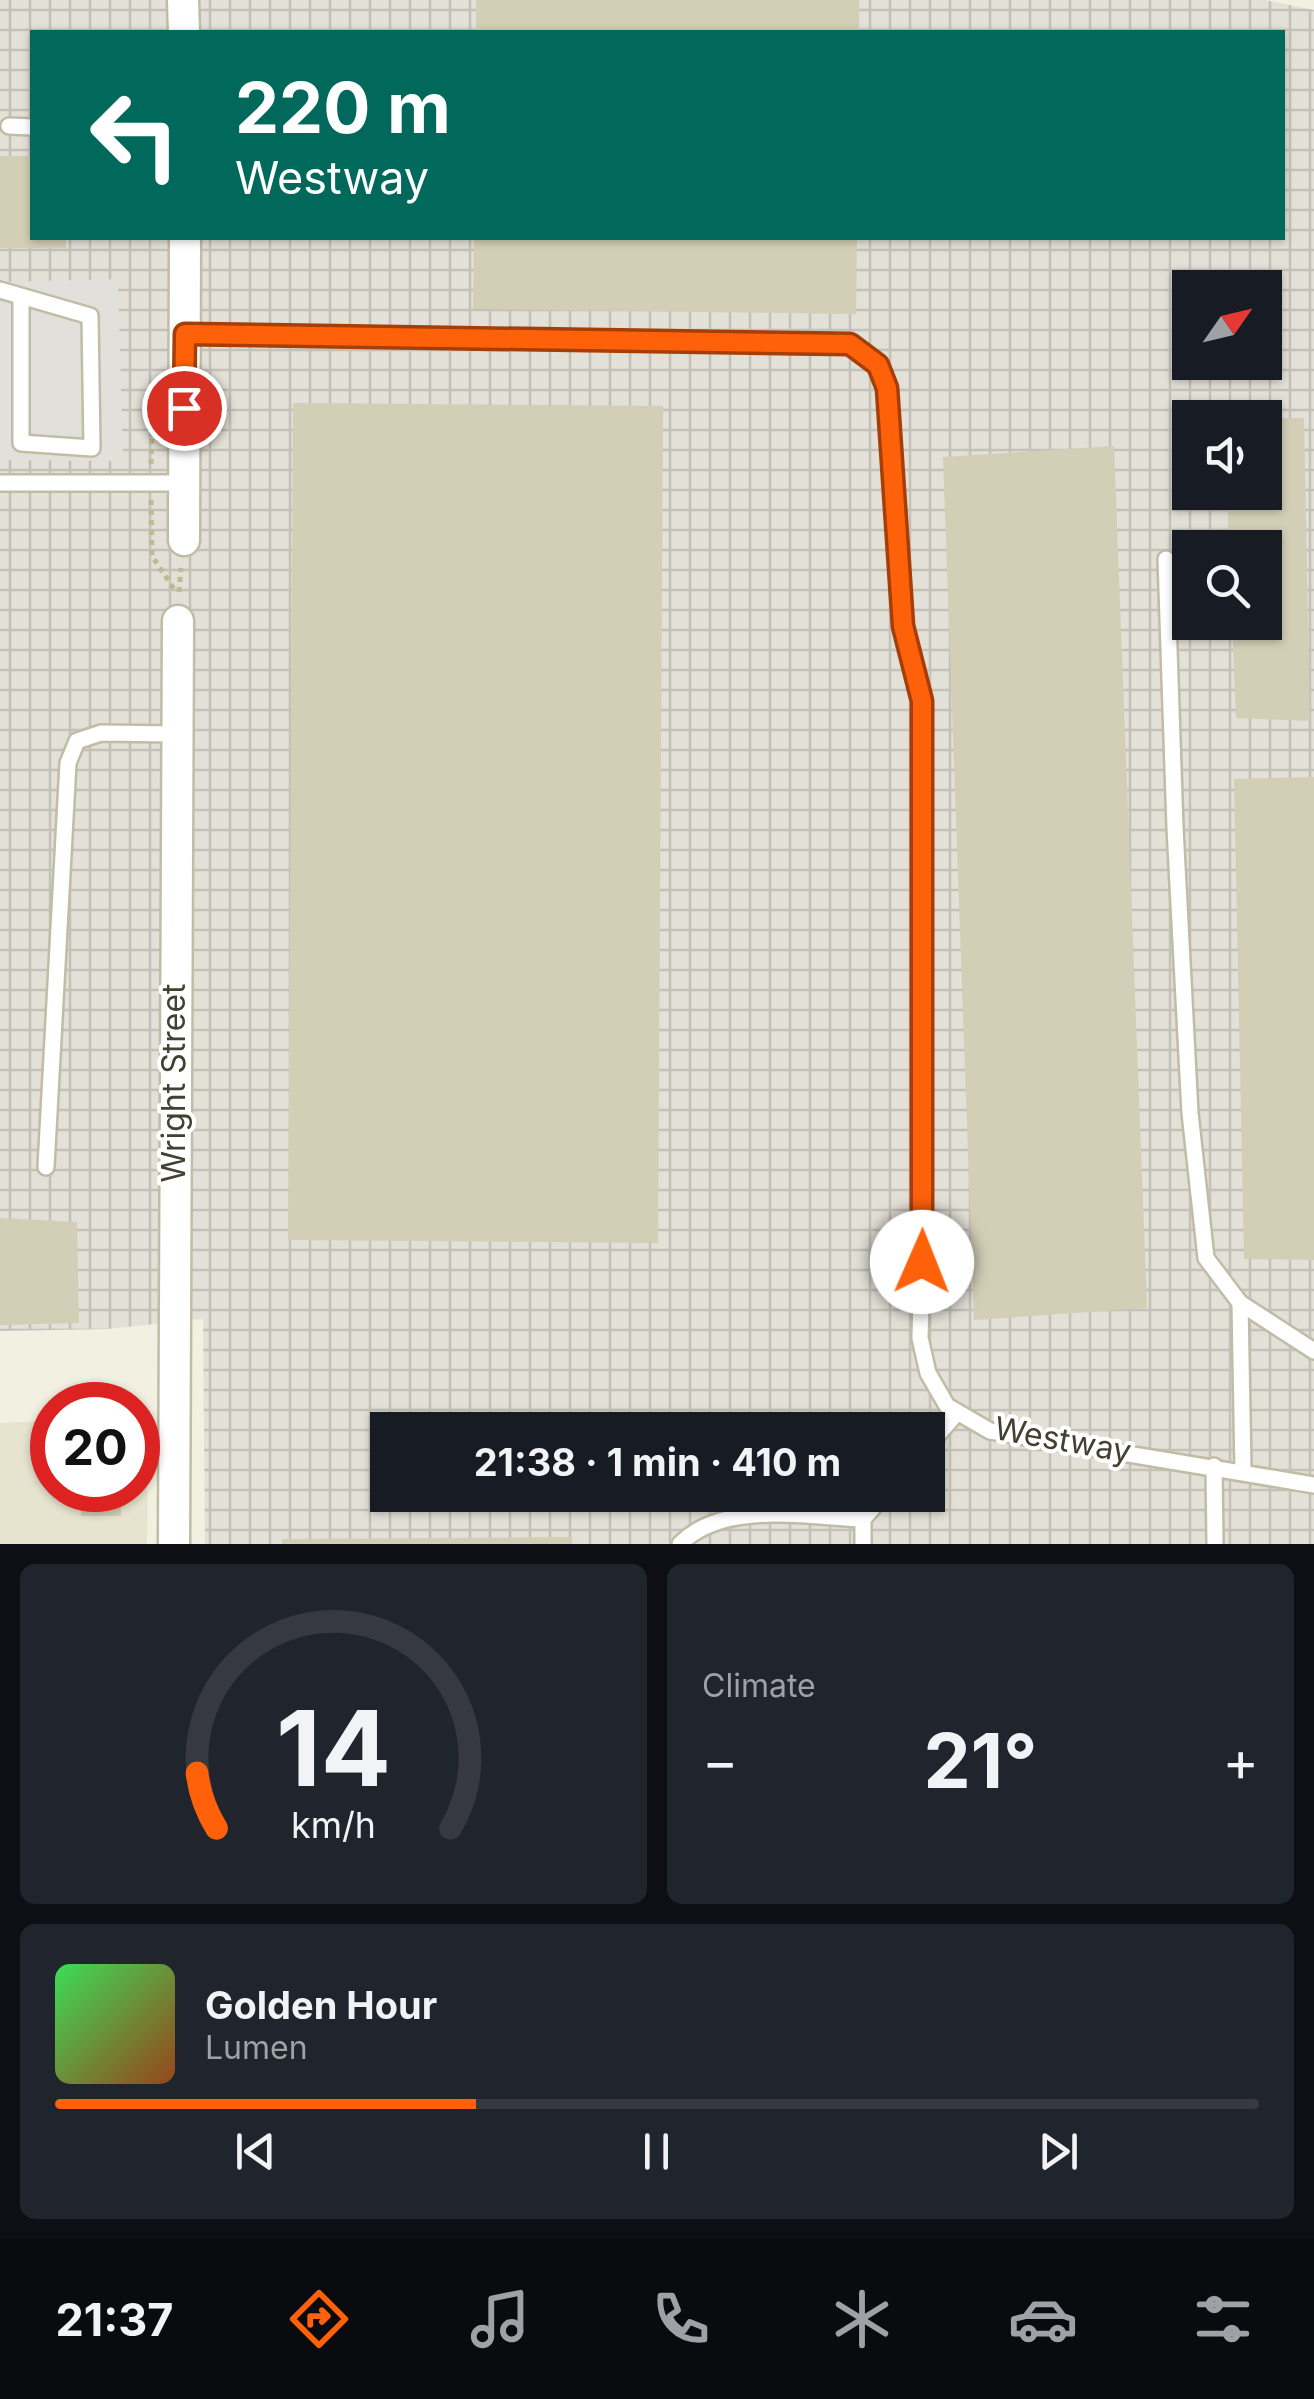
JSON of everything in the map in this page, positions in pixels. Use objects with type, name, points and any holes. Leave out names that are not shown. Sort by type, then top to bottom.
[{"type":"street","points":[[183,0],[184,30]]},
{"type":"street","points":[[184,540],[185,240]]},
{"type":"street","name":"Wright Street","points":[[174,1544],[178,622]]},
{"type":"lane","points":[[9,126],[30,127]]},
{"type":"lane","points":[[0,290],[90,316],[92,448],[21,442],[21,297]]},
{"type":"lane","name":"Westway","points":[[185,334],[850,344],[878,365],[887,388],[903,626],[922,701],[924,1186],[920,1338],[928,1373],[947,1406],[990,1431],[1314,1485]]},
{"type":"lane","points":[[0,483],[183,482]]},
{"type":"lane","points":[[1166,559],[1190,1113],[1206,1258],[1240,1304],[1314,1351]]},
{"type":"lane","points":[[46,1166],[68,763],[77,741],[100,733],[175,734]]},
{"type":"lane","points":[[1240,1304],[1242,1471]]},
{"type":"lane","points":[[945,1427],[956,1414]]},
{"type":"lane","points":[[1214,1466],[1215,1544]]},
{"type":"lane","points":[[863,1544],[863,1519],[869,1512]]},
{"type":"lane","points":[[680,1544],[696,1528],[742,1516],[863,1519]]},
{"type":"path","points":[[178,622],[184,540]]},
{"type":"shaded area","points":[[0,0],[1265,0],[1314,10],[1314,1544],[205,1544],[203,1319],[107,1329],[0,1331]]},
{"type":"shaded area","points":[[118,279],[123,461],[0,460],[0,282]]},
{"type":"shaded area","points":[[30,1422],[30,1512],[147,1512],[147,1544],[0,1544],[0,1423]]},
{"type":"building","points":[[476,0],[859,0],[859,30],[476,30]]},
{"type":"building","points":[[0,156],[30,156],[30,240],[66,240],[66,248],[0,248]]},
{"type":"building","points":[[474,240],[857,240],[856,314],[473,309]]},
{"type":"building","points":[[293,403],[663,406],[658,1243],[288,1240]]},
{"type":"building","points":[[1282,418],[1304,418],[1310,721],[1236,718],[1233,640],[1282,640],[1282,530],[1228,530],[1228,510],[1282,510]]},
{"type":"building","points":[[1114,446],[1147,1308],[974,1320],[943,457]]},
{"type":"building","points":[[1314,777],[1314,1260],[1244,1259],[1234,779]]},
{"type":"building","points":[[0,1218],[77,1222],[79,1323],[0,1325]]},
{"type":"building","points":[[81,1512],[121,1512],[121,1516],[81,1516]]},
{"type":"building","points":[[572,1537],[572,1544],[282,1544],[282,1539]]},
{"type":"route","points":[[184,408],[185,334],[850,344],[878,365],[887,388],[903,626],[922,701],[922,1262]]}]
